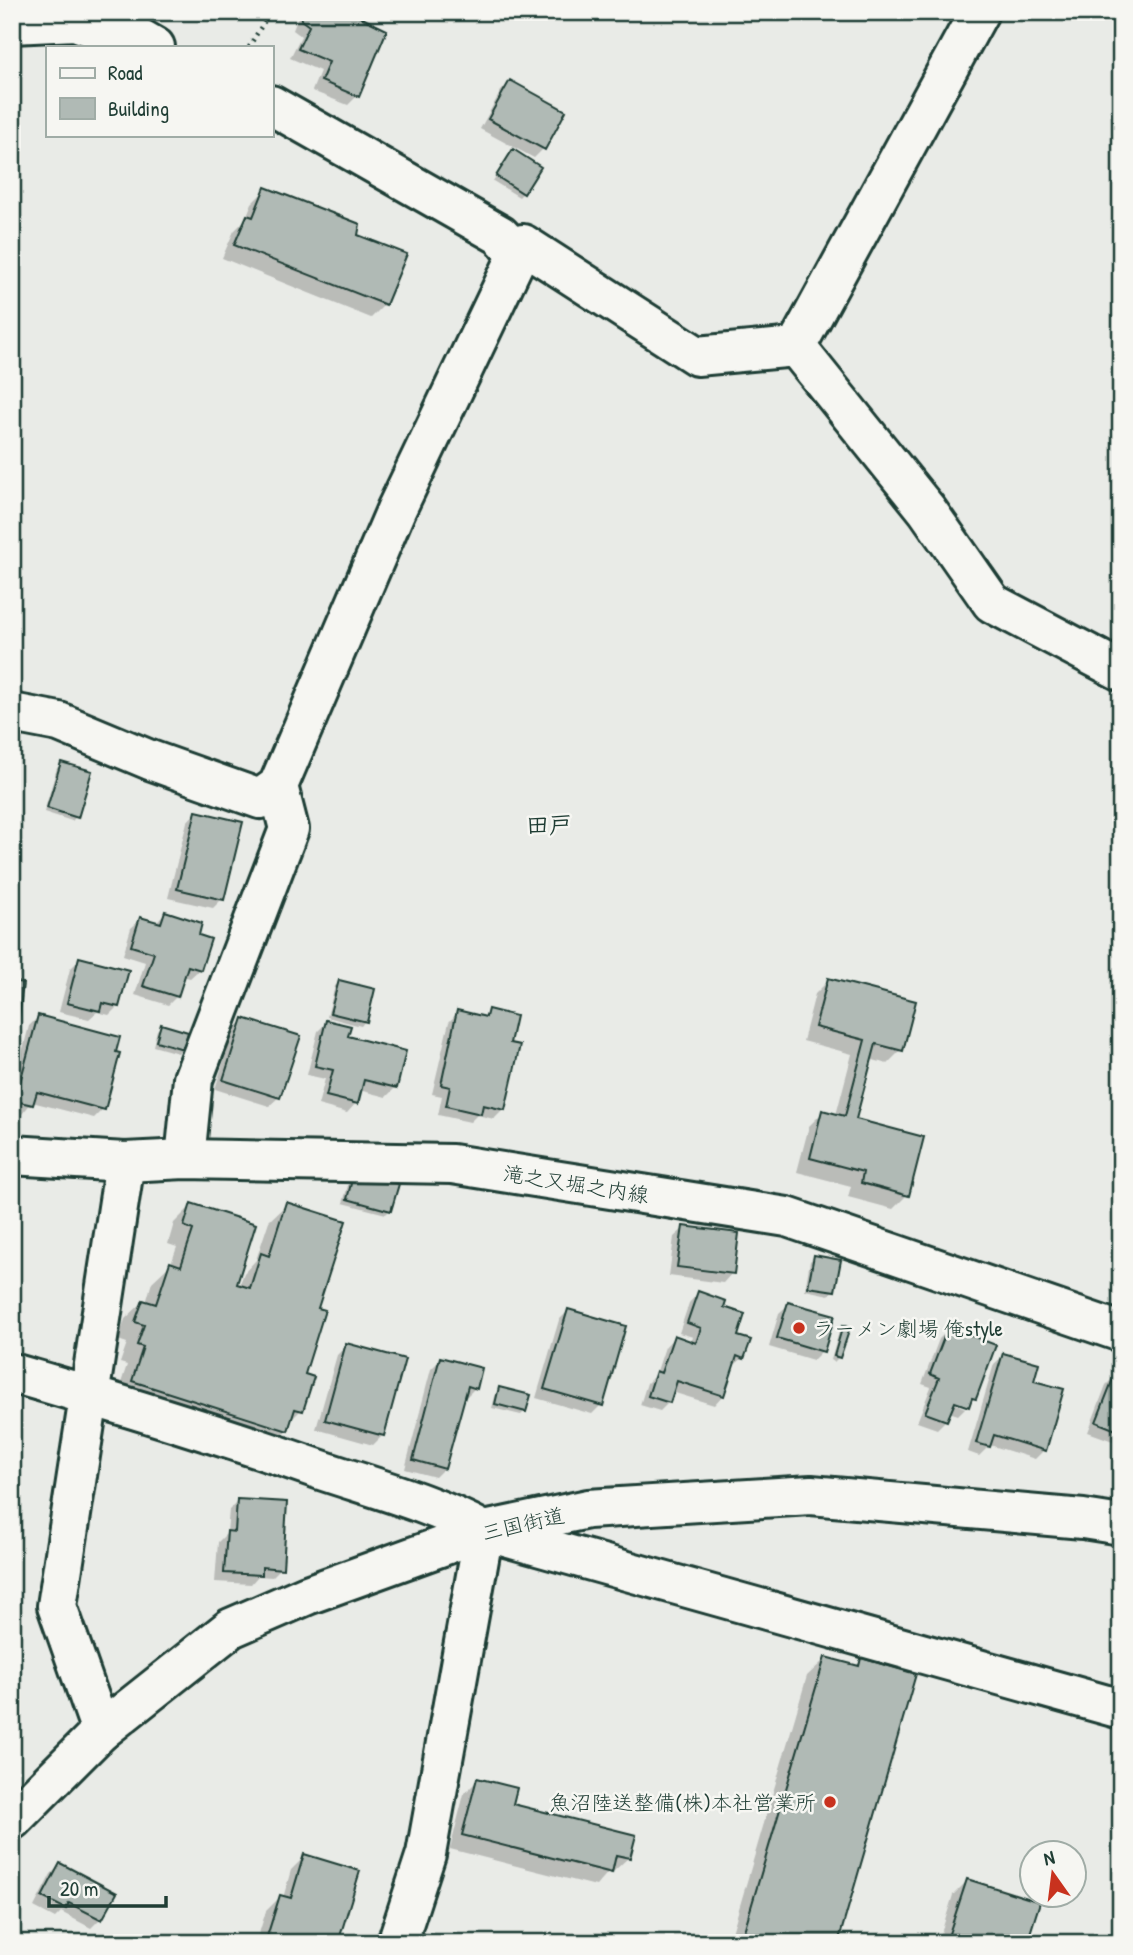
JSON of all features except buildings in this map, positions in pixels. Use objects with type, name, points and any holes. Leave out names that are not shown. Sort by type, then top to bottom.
[{"type":"main road","points":[[796,347],[979,12]]},
{"type":"main road","points":[[12,24],[75,21],[95,28],[122,28],[154,46]]},
{"type":"main road","points":[[273,106],[500,235],[518,254]]},
{"type":"main road","points":[[12,713],[59,722],[150,760],[260,799],[278,786],[396,510],[523,244],[697,356],[796,347]]},
{"type":"main road","points":[[796,347],[928,510],[992,603],[1121,671]]},
{"type":"main road","points":[[185,1159],[192,1079],[289,829],[278,786]]},
{"type":"main road","name":"滝之又堀之内線","points":[[12,1155],[125,1162],[185,1159],[452,1164],[787,1217],[1121,1332]]},
{"type":"main road","points":[[101,1731],[57,1606],[125,1162]]},
{"type":"main road","points":[[12,1373],[89,1395],[453,1514],[484,1531],[1121,1709]]},
{"type":"main road","name":"三国街道","points":[[12,1820],[101,1731],[231,1628],[307,1595],[484,1531],[588,1509],[811,1495],[1083,1518],[1121,1525]]},
{"type":"main road","points":[[397,1943],[426,1854],[484,1531]]},
{"type":"path","points":[[250,46],[270,12]]},
{"type":"place","name":"ラーメン劇場 俺style","points":[[799,1328]]},
{"type":"place","name":"魚沼陸送整備(株)本社営業所","points":[[830,1802]]},
{"type":"district","name":"田戸","points":[[549,824]]}]
